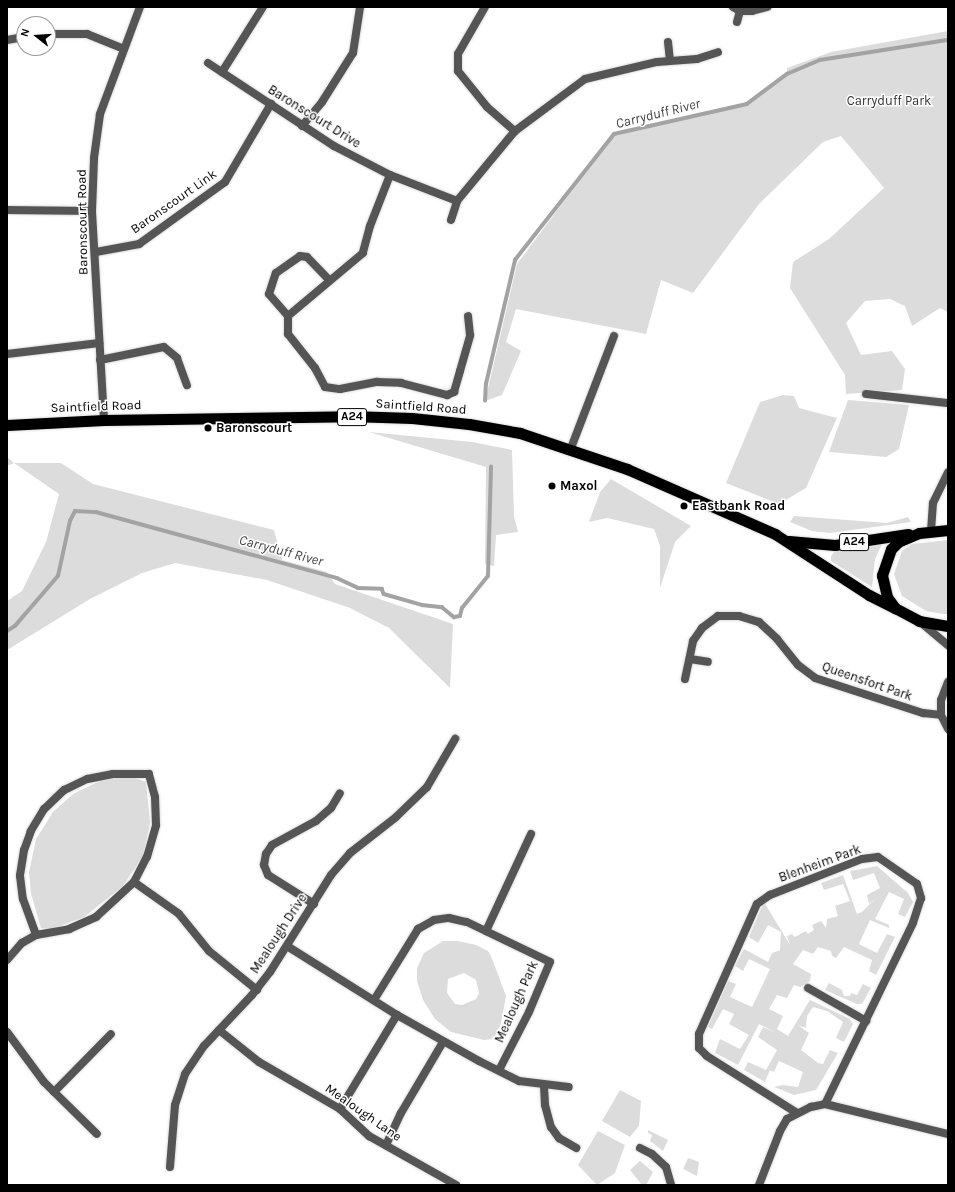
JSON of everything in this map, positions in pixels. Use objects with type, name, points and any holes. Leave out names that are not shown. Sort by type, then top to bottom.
[{"type":"highway","name":"Saintfield Road","points":[[7,425],[104,420],[412,418],[512,432],[571,448],[627,469],[788,540],[810,558],[869,595],[895,608]]},
{"type":"highway","name":"A24","points":[[941,530],[919,533],[898,542],[885,561],[882,586],[895,608],[919,621],[948,626]]},
{"type":"highway","name":"Saintfield Road","points":[[788,540],[835,545],[919,533]]},
{"type":"street","name":"Baronscourt Road","points":[[104,420],[99,343],[96,252],[92,211],[94,158],[100,114],[140,7]]},
{"type":"street","points":[[222,72],[263,7]]},
{"type":"street","points":[[302,126],[322,102],[353,53],[360,7]]},
{"type":"street","points":[[485,7],[458,54],[458,71],[487,107],[515,131]]},
{"type":"street","points":[[738,22],[737,9],[767,7]]},
{"type":"street","points":[[56,34],[87,34],[124,49]]},
{"type":"street","points":[[668,42],[670,60]]},
{"type":"street","points":[[451,220],[457,201],[515,131],[585,79],[670,60],[698,59],[718,52]]},
{"type":"street","name":"Baronscourt Drive","points":[[208,63],[334,146],[390,175],[457,201]]},
{"type":"street","name":"Baronscourt Link","points":[[96,252],[138,244],[217,190],[225,182],[271,104]]},
{"type":"street","points":[[288,316],[328,280],[363,253],[370,226],[390,175]]},
{"type":"street","points":[[7,210],[92,211]]},
{"type":"street","points":[[328,280],[307,257],[300,256],[276,273],[269,294],[288,316],[288,334],[315,368],[325,387],[340,389],[377,382],[401,383],[447,395],[454,392],[470,335],[468,316]]},
{"type":"street","points":[[571,448],[614,336]]},
{"type":"street","points":[[7,354],[99,343]]},
{"type":"street","points":[[100,360],[164,347],[177,358],[187,385]]},
{"type":"street","points":[[866,394],[948,403]]},
{"type":"street","points":[[941,530],[933,503],[948,472]]},
{"type":"street","name":"Queensfort Park","points":[[685,680],[693,641],[702,628],[718,616],[739,616],[759,622],[777,639],[798,665],[815,678],[923,713],[941,716]]},
{"type":"street","points":[[919,621],[948,645]]},
{"type":"street","points":[[690,659],[708,662]]},
{"type":"street","points":[[948,682],[940,700],[941,716],[948,729]]},
{"type":"street","name":"Mealough Drive","points":[[170,1167],[175,1105],[185,1074],[219,1030],[256,990],[287,946],[331,875],[350,853],[396,817],[427,787],[455,739]]},
{"type":"street","points":[[7,960],[22,943],[36,935],[69,929],[96,917],[134,882],[148,857],[156,825],[155,797],[150,774],[113,774],[87,779],[64,790],[44,809],[31,831],[24,850],[20,876],[23,899],[36,935]]},
{"type":"street","points":[[314,904],[268,874],[264,865],[266,854],[272,845],[316,822],[332,808],[340,793]]},
{"type":"street","points":[[486,931],[531,834]]},
{"type":"street","name":"Blenheim Park","points":[[797,1113],[707,1056],[699,1048],[699,1034],[757,904],[770,895],[850,863],[878,857],[917,884],[921,898],[913,923],[825,1104]]},
{"type":"street","points":[[134,882],[179,914],[209,951],[256,990]]},
{"type":"street","name":"Mealough Park","points":[[374,1000],[418,929],[434,920],[449,918],[467,922],[550,962],[529,1012],[499,1070]]},
{"type":"street","points":[[287,946],[443,1042],[519,1081],[544,1086],[569,1087]]},
{"type":"street","points":[[808,988],[866,1021]]},
{"type":"street","points":[[340,1109],[397,1014]]},
{"type":"street","name":"Mealough Lane","points":[[219,1030],[259,1062],[340,1109],[369,1136],[456,1185]]},
{"type":"street","points":[[7,1032],[54,1092],[97,1134]]},
{"type":"street","points":[[54,1092],[111,1034]]},
{"type":"street","points":[[386,1146],[401,1113],[443,1042]]},
{"type":"street","points":[[544,1086],[545,1104],[551,1127],[559,1138],[576,1148]]},
{"type":"street","points":[[759,1185],[780,1131],[787,1119],[797,1113],[825,1104],[948,1134]]},
{"type":"street","points":[[640,1148],[652,1154],[666,1167],[671,1185]]},
{"type":"green space","name":"Carryduff Park","points":[[948,31],[948,312],[940,308],[912,326],[905,306],[890,299],[865,301],[846,323],[861,355],[892,351],[905,369],[902,390],[846,394],[845,375],[790,288],[793,262],[829,239],[884,188],[841,136],[823,142],[759,204],[693,293],[661,280],[646,334],[516,309],[506,342],[521,351],[502,395],[485,401],[517,264],[614,134],[747,104],[787,74],[787,68],[831,52]]},
{"type":"green space","points":[[783,395],[794,396],[799,408],[837,418],[806,488],[779,504],[726,483],[760,402]]},
{"type":"green space","points":[[848,400],[909,405],[899,449],[886,457],[829,452]]},
{"type":"green space","points":[[369,432],[472,442],[512,450],[514,517],[518,532],[496,535],[494,566],[485,564],[486,467]]},
{"type":"green space","points":[[7,457],[14,463],[7,466]]},
{"type":"green space","points":[[14,463],[61,463],[93,484],[274,530],[282,560],[327,572],[335,584],[453,624],[450,688],[389,628],[350,608],[267,580],[175,563],[142,573],[90,599],[7,650],[7,601],[22,591],[46,542],[59,494]]},
{"type":"green space","points":[[611,479],[691,526],[675,542],[660,588],[660,546],[654,529],[607,518],[589,522],[600,492]]},
{"type":"green space","points":[[794,516],[887,523],[908,517],[911,522],[830,533],[812,531],[790,522]]},
{"type":"green space","points":[[948,540],[948,614],[926,611],[902,596],[894,574],[902,551],[912,544]]},
{"type":"green space","points":[[882,544],[875,559],[872,587],[831,561],[831,556],[837,549]]},
{"type":"green space","points":[[122,777],[135,778],[146,782],[150,823],[143,856],[123,886],[84,917],[51,929],[41,928],[31,894],[29,872],[36,839],[53,812],[73,794],[100,781]]},
{"type":"green space","points":[[877,866],[908,893],[913,902],[905,917],[898,914],[904,899],[889,892],[875,919],[889,925],[889,928],[870,920],[859,944],[877,953],[887,934],[895,937],[876,975],[869,971],[872,960],[844,947],[836,958],[832,956],[831,951],[818,947],[813,954],[803,950],[793,964],[811,974],[810,981],[800,987],[794,985],[787,998],[777,995],[769,1009],[783,1016],[777,1029],[788,1036],[810,1000],[850,1019],[853,1024],[844,1042],[836,1038],[843,1022],[827,1011],[813,1007],[807,1016],[806,1028],[798,1025],[809,1033],[801,1050],[818,1063],[823,1064],[830,1050],[838,1053],[816,1090],[794,1095],[774,1087],[783,1085],[798,1087],[803,1072],[779,1061],[774,1072],[770,1070],[765,1082],[744,1070],[748,1062],[766,1070],[777,1050],[758,1037],[763,1027],[777,1033],[759,1024],[738,1065],[715,1053],[720,1039],[740,1049],[749,1035],[729,1024],[734,1014],[723,1009],[712,1029],[708,1027],[728,981],[736,984],[730,997],[752,1007],[770,969],[749,959],[743,971],[735,966],[744,949],[768,962],[772,953],[780,950],[781,932],[768,925],[758,943],[749,937],[764,902],[790,945],[787,936],[792,934],[795,937],[806,931],[808,934],[814,930],[812,925],[821,921],[826,928],[827,919],[838,916],[835,906],[850,901],[843,884],[824,890],[821,883],[843,875],[857,914],[862,912],[875,899],[869,904],[867,895],[880,888],[874,873],[853,880],[850,871]]},
{"type":"green space","points":[[443,941],[458,941],[476,945],[488,951],[506,996],[501,1023],[496,1035],[491,1039],[484,1040],[451,1032],[435,1019],[423,1000],[417,981],[417,968],[424,953]],"holes":[[[464,973],[476,980],[479,993],[476,999],[462,1005],[455,1004],[447,993],[448,979]]]},
{"type":"green space","points":[[829,983],[842,990],[844,996],[850,996],[851,993],[857,995],[863,984],[871,988],[862,1004],[857,1004],[825,990]]},
{"type":"green space","points":[[620,1090],[641,1101],[639,1126],[630,1137],[602,1121]]},
{"type":"green space","points":[[648,1130],[668,1140],[663,1151],[650,1141],[652,1135],[648,1133]]},
{"type":"green space","points":[[598,1131],[625,1145],[615,1173],[597,1185],[578,1165]]},
{"type":"green space","points":[[688,1158],[699,1162],[697,1176],[683,1169]]},
{"type":"green space","points":[[640,1161],[653,1172],[646,1185],[642,1185],[630,1170]]},
{"type":"waterway","name":"Carryduff River","points":[[485,401],[486,384],[515,260],[614,134],[747,104],[787,74],[820,60],[948,40]]},
{"type":"waterway","name":"Carryduff River","points":[[7,631],[15,626],[58,576],[70,521],[75,511],[96,512],[337,578],[358,588],[382,589],[384,594],[422,605],[442,607],[454,617],[460,616],[462,608],[488,576],[491,467]]},
{"type":"place","name":"Baronscourt","points":[[208,428]]},
{"type":"place","name":"Maxol","points":[[552,486]]},
{"type":"place","name":"Eastbank Road","points":[[684,506]]}]
